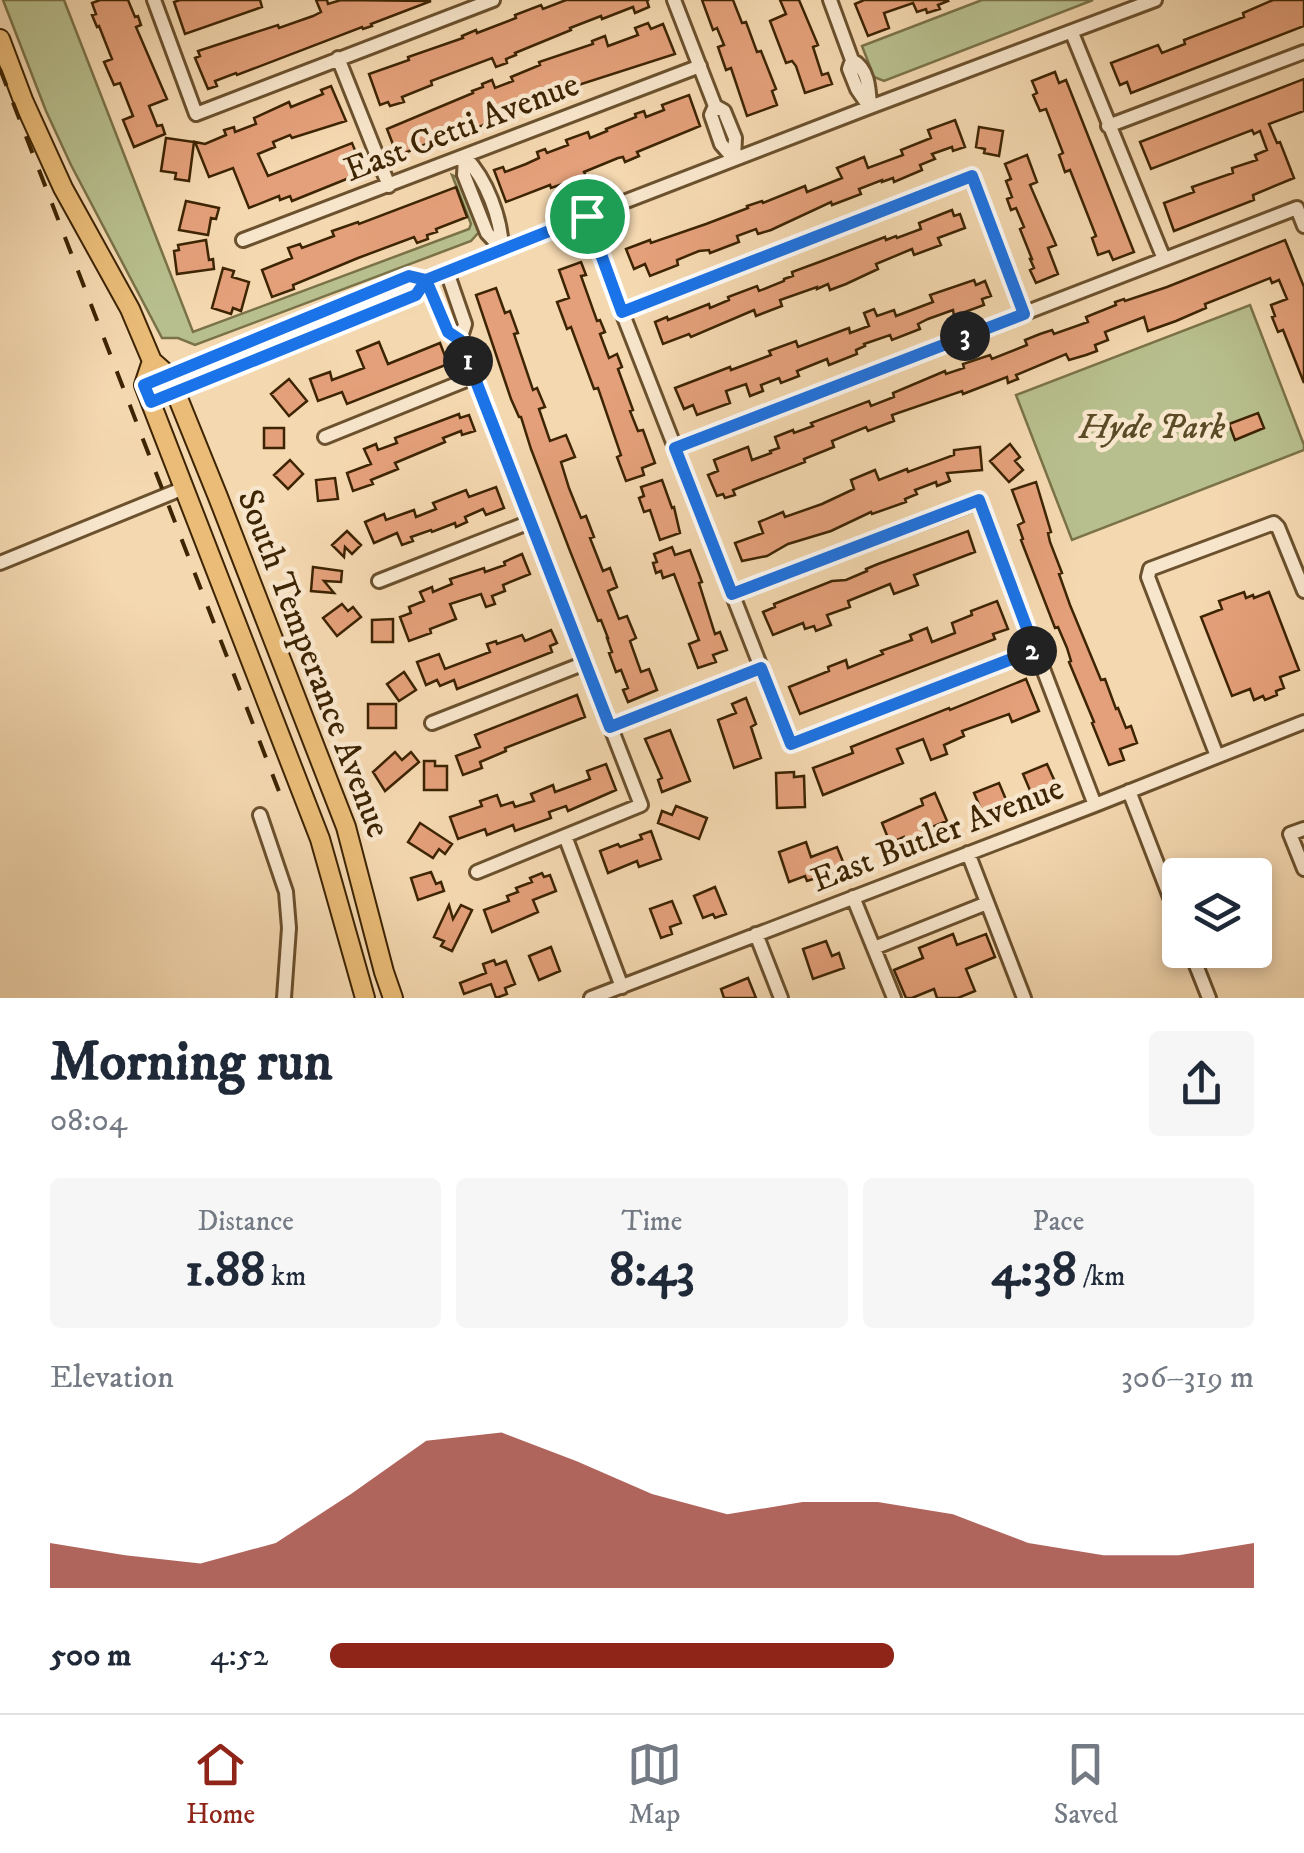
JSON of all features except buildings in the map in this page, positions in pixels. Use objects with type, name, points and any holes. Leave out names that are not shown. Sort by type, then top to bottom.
[{"type":"main road","name":"South Temperance Avenue","points":[[0,39],[48,158],[130,309],[152,361],[172,384],[346,827],[393,998]]},
{"type":"main road","points":[[148,394],[152,361]]},
{"type":"main road","name":"South Temperance Avenue","points":[[148,394],[320,839],[365,998]]},
{"type":"street","points":[[154,0],[196,114],[493,0]]},
{"type":"street","points":[[446,0],[452,16]]},
{"type":"street","points":[[674,0],[714,106],[724,110],[735,138],[734,159]]},
{"type":"street","points":[[830,0],[852,60],[860,64],[869,84],[870,107]]},
{"type":"street","points":[[148,394],[409,276],[426,280],[1156,0]]},
{"type":"street","points":[[1072,32],[1164,260]]},
{"type":"street","points":[[1108,126],[1304,52]]},
{"type":"street","points":[[338,58],[389,186]]},
{"type":"street","name":"East Cetti Avenue","points":[[244,240],[700,66]]},
{"type":"street","points":[[466,157],[478,170],[490,199],[501,228],[502,249],[488,233],[464,175],[466,157]]},
{"type":"street","points":[[622,312],[972,176],[1024,314]]},
{"type":"street","points":[[675,448],[1297,208],[1304,226]]},
{"type":"street","points":[[587,216],[791,744],[1035,650]]},
{"type":"street","points":[[447,272],[465,324],[460,340]]},
{"type":"street","points":[[426,280],[448,332],[460,340],[641,805],[476,872]]},
{"type":"street","points":[[172,384],[416,295],[426,280]]},
{"type":"street","points":[[324,438],[474,377]]},
{"type":"street","points":[[0,564],[184,488]]},
{"type":"street","points":[[732,594],[979,500],[1095,805]]},
{"type":"street","points":[[379,581],[530,522]]},
{"type":"street","points":[[1217,756],[1148,576],[1150,569],[1274,523],[1304,592]]},
{"type":"street","points":[[432,723],[586,663]]},
{"type":"street","points":[[610,727],[761,668]]},
{"type":"street","name":"East Butler Avenue","points":[[592,998],[1304,722]]},
{"type":"street","points":[[1129,792],[1162,877]]},
{"type":"street","points":[[260,816],[286,892],[289,928],[284,998]]},
{"type":"street","points":[[1304,829],[1290,834],[1304,869]]},
{"type":"street","points":[[566,836],[622,987]]},
{"type":"street","points":[[968,853],[1024,998]]},
{"type":"street","points":[[853,897],[894,998]]},
{"type":"street","points":[[874,948],[987,903]]},
{"type":"street","points":[[756,934],[781,998]]},
{"type":"street","points":[[1197,968],[1209,998]]},
{"type":"green space","points":[[3,0],[64,0],[193,332],[469,229],[471,224],[452,175],[460,179],[479,232],[471,241],[195,345],[178,338],[162,338],[71,165]]},
{"type":"green space","points":[[982,0],[1093,0],[884,81],[874,77],[862,46]]},
{"type":"green space","name":"Hyde Park","points":[[1250,305],[1304,450],[1072,540],[1016,395]]},
{"type":"railway","points":[[0,69],[280,794]]},
{"type":"route","points":[[587,216],[426,280],[416,295],[151,402],[144,385],[409,276],[426,280],[448,332],[460,340],[610,727],[761,668],[791,744],[1035,650],[979,500],[732,594],[675,448],[1024,314],[972,176],[622,312],[587,216]]}]
